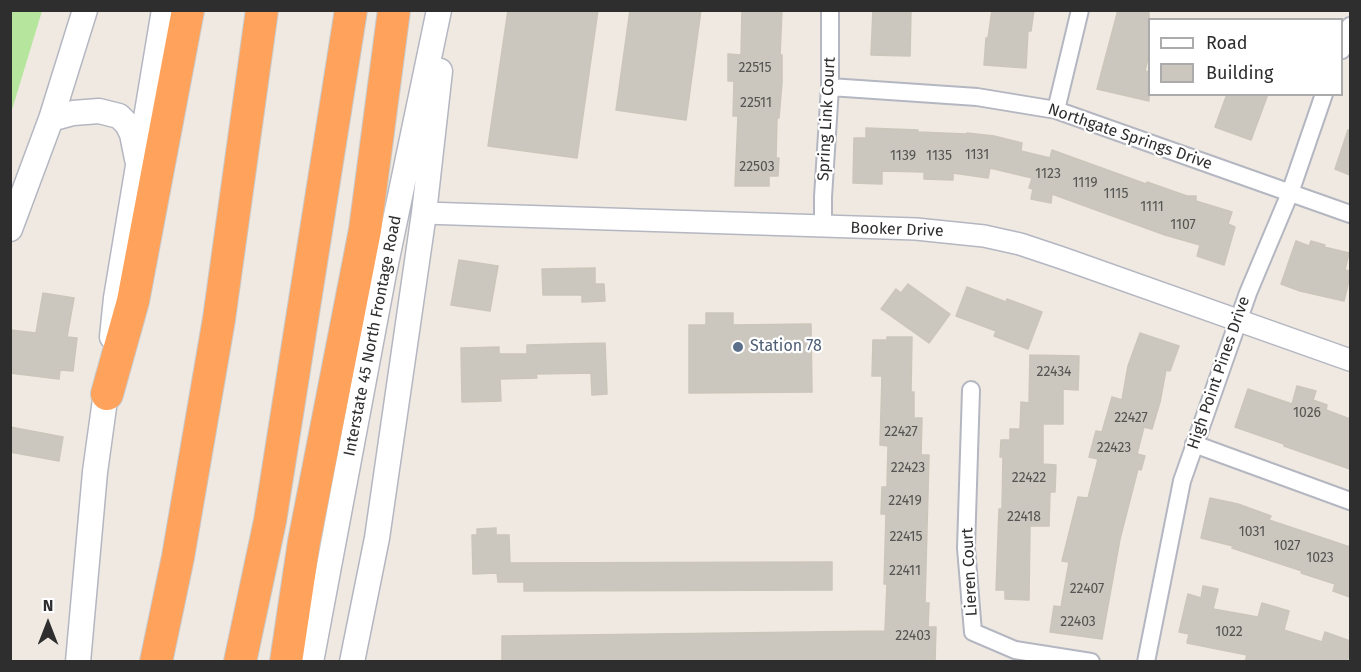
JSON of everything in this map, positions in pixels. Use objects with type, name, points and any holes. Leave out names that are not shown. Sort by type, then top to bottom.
[{"type":"highway","points":[[107,394],[133,301],[188,10]]},
{"type":"highway","points":[[156,662],[180,546],[219,319],[262,10]]},
{"type":"highway","points":[[240,662],[270,521],[351,10]]},
{"type":"highway","points":[[286,662],[306,532],[365,230],[394,10]]},
{"type":"main road","points":[[10,229],[51,119],[85,10]]},
{"type":"main road","points":[[78,662],[95,472],[107,394],[116,298],[164,10]]},
{"type":"main road","name":"Interstate 45 North Frontage Road","points":[[311,662],[384,273],[439,10]]},
{"type":"main road","points":[[352,662],[377,538],[423,213],[448,10]]},
{"type":"main road","points":[[51,119],[73,113],[99,111],[119,116],[127,124],[132,134],[139,167]]},
{"type":"street","name":"Spring Link Court","points":[[823,227],[830,87],[830,10]]},
{"type":"street","points":[[1056,110],[1080,10]]},
{"type":"street","points":[[1343,45],[1350,26]]},
{"type":"street","name":"Northgate Springs Drive","points":[[830,87],[977,97],[1056,110],[1350,214]]},
{"type":"street","name":"High Point Pines Drive","points":[[1146,662],[1182,481],[1238,320],[1290,193],[1323,96]]},
{"type":"street","name":"Booker Drive","points":[[423,213],[952,232],[1020,244],[1350,360]]},
{"type":"street","name":"Lieren Court","points":[[971,390],[966,548],[973,632],[1015,650],[1091,662]]},
{"type":"street","points":[[1194,444],[1350,501]]},
{"type":"green space","points":[[10,11],[42,11],[11,113]]},
{"type":"building","points":[[508,10],[598,10],[577,158],[488,146]]},
{"type":"building","points":[[630,10],[701,10],[686,120],[616,110]]},
{"type":"building","points":[[742,10],[782,10],[780,55],[782,55],[782,82],[779,118],[777,118],[776,158],[779,158],[778,176],[769,176],[769,186],[735,186],[738,116],[733,116],[734,81],[728,81],[728,54],[741,55]]},
{"type":"building","points":[[873,10],[911,10],[910,56],[871,55]]},
{"type":"building","points":[[992,10],[1034,10],[1031,31],[1028,31],[1026,68],[984,65],[986,38],[988,38]]},
{"type":"building","points":[[1118,10],[1149,10],[1148,58],[1145,71],[1148,72],[1149,101],[1097,89]]},
{"type":"building","points":[[1226,96],[1267,96],[1251,140],[1215,127]]},
{"type":"building","points":[[866,128],[994,136],[1022,143],[1021,151],[1050,158],[1052,150],[1146,184],[1147,182],[1187,196],[1196,196],[1196,201],[1232,212],[1228,224],[1235,227],[1224,265],[1197,256],[1200,245],[1165,235],[1052,194],[1051,203],[1031,199],[1033,189],[1029,188],[1032,178],[990,168],[988,178],[953,173],[953,180],[924,179],[924,172],[882,171],[882,184],[853,183],[854,138],[866,138]]},
{"type":"building","points":[[1348,130],[1350,131],[1350,175],[1335,169]]},
{"type":"building","points":[[1296,241],[1309,246],[1311,241],[1325,245],[1324,247],[1349,253],[1345,270],[1350,271],[1350,276],[1344,301],[1300,291],[1281,284]]},
{"type":"building","points":[[459,260],[498,266],[490,311],[451,305]]},
{"type":"building","points":[[595,268],[595,284],[604,284],[605,301],[582,302],[582,295],[543,295],[542,269]]},
{"type":"building","points":[[908,284],[950,314],[929,343],[881,309],[896,289],[901,293]]},
{"type":"building","points":[[967,287],[1006,302],[1007,299],[1042,312],[1028,349],[994,336],[996,331],[956,316]]},
{"type":"building","points":[[43,293],[74,298],[67,337],[77,338],[73,371],[60,370],[59,379],[10,373],[10,330],[36,333]]},
{"type":"building","points":[[706,313],[733,313],[733,325],[811,324],[812,392],[689,393],[689,325],[706,325]]},
{"type":"building","points":[[1140,333],[1179,346],[1170,371],[1166,370],[1152,429],[1144,427],[1137,454],[1145,456],[1141,470],[1138,469],[1120,539],[1102,639],[1050,632],[1054,606],[1061,607],[1069,562],[1062,561],[1078,497],[1088,498],[1098,459],[1089,457],[1096,431],[1102,432],[1112,397],[1122,400],[1128,366]]},
{"type":"building","points":[[887,337],[912,337],[911,392],[914,392],[914,418],[922,418],[921,455],[929,455],[925,603],[929,603],[928,627],[936,627],[935,662],[502,662],[502,636],[885,631],[886,514],[881,514],[882,487],[887,487],[888,446],[880,445],[882,376],[872,376],[873,340],[887,340]]},
{"type":"building","points":[[605,343],[607,394],[592,395],[591,373],[536,374],[537,378],[500,379],[501,401],[462,402],[461,348],[499,347],[499,354],[527,354],[527,345]]},
{"type":"building","points":[[1030,355],[1079,356],[1078,390],[1063,389],[1063,424],[1043,424],[1043,464],[1056,465],[1055,492],[1050,492],[1049,526],[1030,526],[1029,600],[1005,599],[1005,590],[996,590],[999,509],[1002,509],[1001,440],[1010,440],[1010,429],[1020,429],[1021,402],[1029,403]]},
{"type":"building","points":[[1297,386],[1316,391],[1313,400],[1327,405],[1326,410],[1350,419],[1350,469],[1235,427],[1248,389],[1292,404]]},
{"type":"building","points":[[10,427],[63,437],[59,461],[10,452]]},
{"type":"building","points":[[1210,498],[1238,504],[1271,516],[1269,520],[1350,547],[1350,597],[1333,591],[1335,584],[1232,548],[1233,546],[1201,538]]},
{"type":"building","points":[[496,528],[496,535],[509,535],[510,563],[832,562],[832,590],[524,591],[524,582],[498,582],[497,573],[473,574],[472,535],[477,535],[477,529]]},
{"type":"building","points":[[1203,586],[1218,589],[1213,609],[1258,617],[1262,603],[1289,611],[1284,630],[1322,642],[1325,632],[1350,641],[1347,662],[1245,662],[1247,655],[1187,643],[1189,634],[1179,632],[1188,594],[1201,598]]},
{"type":"place","name":"Station 78","points":[[738,347]]}]
